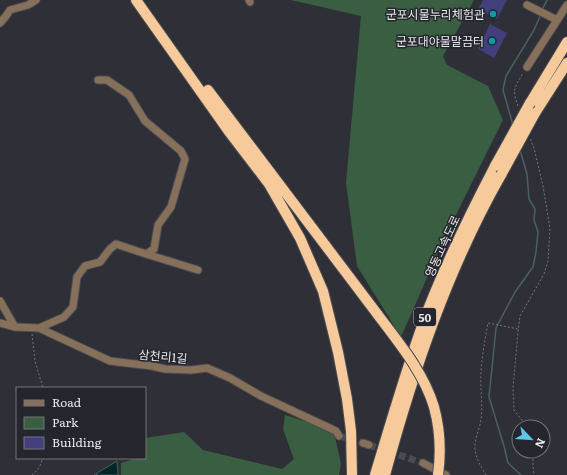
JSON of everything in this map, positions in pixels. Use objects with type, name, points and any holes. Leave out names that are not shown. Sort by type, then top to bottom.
[{"type":"highway","points":[[136,0],[269,184],[300,238],[323,292],[338,352],[347,399],[351,431],[352,475]]},
{"type":"highway","points":[[143,0],[236,128],[378,315],[418,372],[430,397],[436,418],[440,453],[438,475]]},
{"type":"highway","name":"영동고속도로","points":[[385,475],[396,434],[432,323],[472,231],[490,194],[498,171],[530,102],[567,42]]},
{"type":"highway","name":"영동고속도로","points":[[374,475],[398,398],[429,308],[452,254],[498,171],[567,63]]},
{"type":"street","points":[[0,23],[10,10],[36,0]]},
{"type":"street","points":[[527,5],[557,20]]},
{"type":"street","points":[[527,68],[567,5]]},
{"type":"street","points":[[98,80],[107,80],[129,95],[145,121],[181,152],[184,159],[171,207],[158,226],[154,249],[146,254]]},
{"type":"street","points":[[39,328],[64,317],[73,307],[77,276],[85,266],[100,262],[116,244],[198,270]]},
{"type":"street","points":[[0,301],[15,327]]},
{"type":"street","name":"삼천리1길","points":[[0,323],[15,327],[39,328],[110,361],[165,369],[191,370],[207,368],[230,378],[261,396],[336,431],[339,436]]},
{"type":"street","points":[[423,463],[446,475]]},
{"type":"path","points":[[519,108],[514,95],[514,89],[527,68]]},
{"type":"path","points":[[521,419],[514,410],[513,388],[520,316],[544,274],[548,261],[550,229],[543,186],[534,148],[529,135]]},
{"type":"path","points":[[486,475],[479,465],[475,448],[481,420],[481,372],[488,323],[518,330]]},
{"type":"path","points":[[31,327],[35,361],[43,387]]},
{"type":"path","points":[[32,475],[39,467],[42,459]]},
{"type":"path","points":[[533,459],[534,475]]},
{"type":"green space","points":[[291,0],[474,0],[443,56],[447,65],[488,86],[503,120],[445,237],[401,337],[357,266],[346,183],[361,16]]},
{"type":"green space","points":[[285,415],[329,429],[335,437],[341,464],[339,475],[121,475],[121,463],[134,459],[146,459],[146,438],[184,432],[203,450],[282,469],[294,459],[283,429]]},
{"type":"shaded area","points":[[117,461],[118,475],[94,475]]},
{"type":"building","name":"군포시물누리체험관","points":[[483,0],[507,0],[497,19],[478,9]]},
{"type":"building","name":"군포대야물말끔터","points":[[490,24],[507,33],[494,58],[478,49]]},
{"type":"waterway","points":[[542,10],[547,0]]},
{"type":"waterway","points":[[513,125],[503,90],[506,76],[534,30],[541,14]]},
{"type":"waterway","points":[[520,150],[527,174],[529,199],[535,209],[534,220],[538,232],[536,252],[533,267],[515,292],[496,328],[489,397],[508,463],[521,475]]},
{"type":"tunnel","points":[[339,436],[363,443]]},
{"type":"tunnel","points":[[369,445],[423,463]]},
{"type":"place","name":"군포시물누리체험관","points":[[493,14]]},
{"type":"place","name":"군포대야물말끔터","points":[[492,41]]}]
